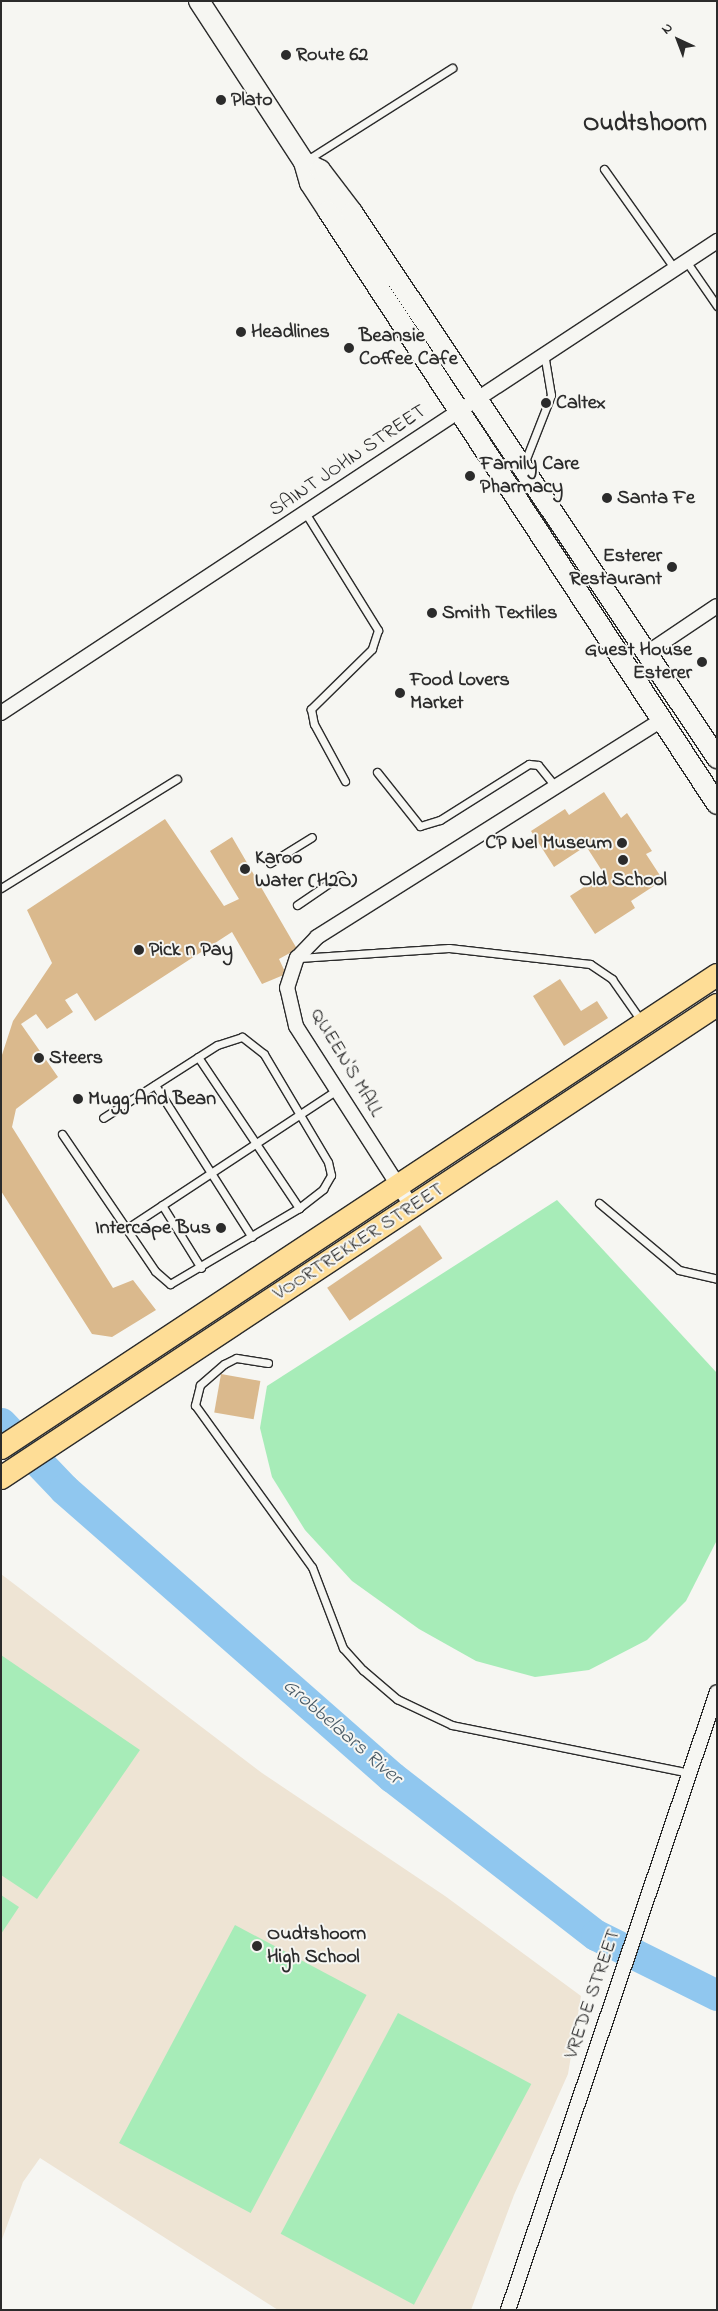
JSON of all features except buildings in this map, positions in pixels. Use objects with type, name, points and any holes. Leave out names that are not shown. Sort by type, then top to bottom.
[{"type":"main road","points":[[199,1],[304,162],[323,204],[717,804]]},
{"type":"main road","points":[[304,162],[333,184],[478,398],[717,758]]},
{"type":"main road","name":"VOORTREKKER STREET","points":[[1,1448],[717,975]]},
{"type":"main road","name":"VOORTREKKER STREET","points":[[1,1478],[717,1005]]},
{"type":"street","name":"SAINT JOHN STREET","points":[[1,713],[306,514],[544,353],[717,241]]},
{"type":"street","points":[[647,653],[717,606]]},
{"type":"street","name":"QUEEN'S MALL","points":[[412,1207],[296,1026],[290,1010],[287,988],[298,958],[317,937],[662,720]]},
{"type":"street","name":"VREDE STREET","points":[[508,2310],[607,2012],[651,1890],[717,1692]]},
{"type":"lane","points":[[304,162],[452,68]]},
{"type":"lane","points":[[604,169],[674,268]]},
{"type":"lane","points":[[686,260],[717,306]]},
{"type":"lane","points":[[523,466],[551,395],[544,353]]},
{"type":"lane","points":[[306,514],[378,630],[372,650],[311,709],[314,724],[345,781]]},
{"type":"lane","points":[[377,772],[420,826],[440,820],[528,764],[538,765],[556,787]]},
{"type":"lane","points":[[1,888],[177,779]]},
{"type":"lane","points":[[270,862],[312,837]]},
{"type":"lane","points":[[297,906],[341,875]]},
{"type":"lane","points":[[298,958],[449,948],[590,964],[617,985],[643,1025]]},
{"type":"lane","points":[[62,1134],[126,1229],[170,1284],[201,1268],[299,1208],[323,1189],[331,1175],[300,1115],[252,1041],[231,1038],[103,1118]]},
{"type":"lane","points":[[198,1057],[299,1208]]},
{"type":"lane","points":[[155,1085],[210,1174],[252,1237]]},
{"type":"lane","points":[[126,1229],[337,1090]]},
{"type":"lane","points":[[600,1203],[679,1270],[717,1279]]},
{"type":"lane","points":[[162,1205],[201,1268]]},
{"type":"lane","points":[[268,1363],[244,1358],[224,1364],[200,1385],[195,1405],[312,1567],[343,1648],[363,1670],[397,1699],[460,1727],[690,1773]]},
{"type":"shaded area","name":"Oudtshoorn High School","points":[[1,1574],[262,1773],[445,1896],[581,1996],[568,2074],[514,2195],[471,2310],[278,2310],[40,2158],[23,2182],[1,2242]]},
{"type":"green space","points":[[557,1200],[717,1373],[717,1540],[686,1601],[647,1640],[589,1670],[535,1677],[476,1661],[419,1629],[352,1581],[305,1530],[272,1477],[260,1428],[267,1386]]},
{"type":"green space","points":[[1,1655],[140,1750],[37,1899],[1,1875]]},
{"type":"green space","points":[[1,1895],[19,1907],[1,1934]]},
{"type":"green space","points":[[235,1925],[367,1995],[251,2213],[119,2143]]},
{"type":"green space","points":[[398,2013],[531,2084],[414,2305],[281,2234]]},
{"type":"waterway","name":"Grobbelaars River","points":[[1,1423],[64,1489],[392,1777],[596,1935],[717,1995]]},
{"type":"place","name":"Route 62","points":[[286,55]]},
{"type":"place","name":"Plato","points":[[221,100]]},
{"type":"place","name":"Headlines","points":[[241,332]]},
{"type":"place","name":"Beansie Coffee Cafe","points":[[349,348]]},
{"type":"place","name":"Caltex","points":[[546,403]]},
{"type":"place","name":"Family Care Pharmacy","points":[[470,476]]},
{"type":"place","name":"Santa Fe","points":[[607,498]]},
{"type":"place","name":"Esterer Restaurant","points":[[672,567]]},
{"type":"place","name":"Smith Textiles","points":[[432,613]]},
{"type":"place","name":"Guest House Esterer","points":[[702,662]]},
{"type":"place","name":"Food Lovers Market","points":[[400,693]]},
{"type":"place","name":"CP Nel Museum","points":[[622,843]]},
{"type":"place","name":"Old School","points":[[623,860]]},
{"type":"place","name":"Karoo Water (H2O)","points":[[245,869]]},
{"type":"place","name":"Pick n Pay","points":[[139,950]]},
{"type":"place","name":"Steers","points":[[39,1058]]},
{"type":"place","name":"Mugg And Bean","points":[[78,1099]]},
{"type":"place","name":"Intercape Bus","points":[[221,1228]]},
{"type":"place","name":"Oudtshoorn High School","points":[[257,1946]]},
{"type":"district","name":"Oudtshoorn","points":[[645,124]]}]
